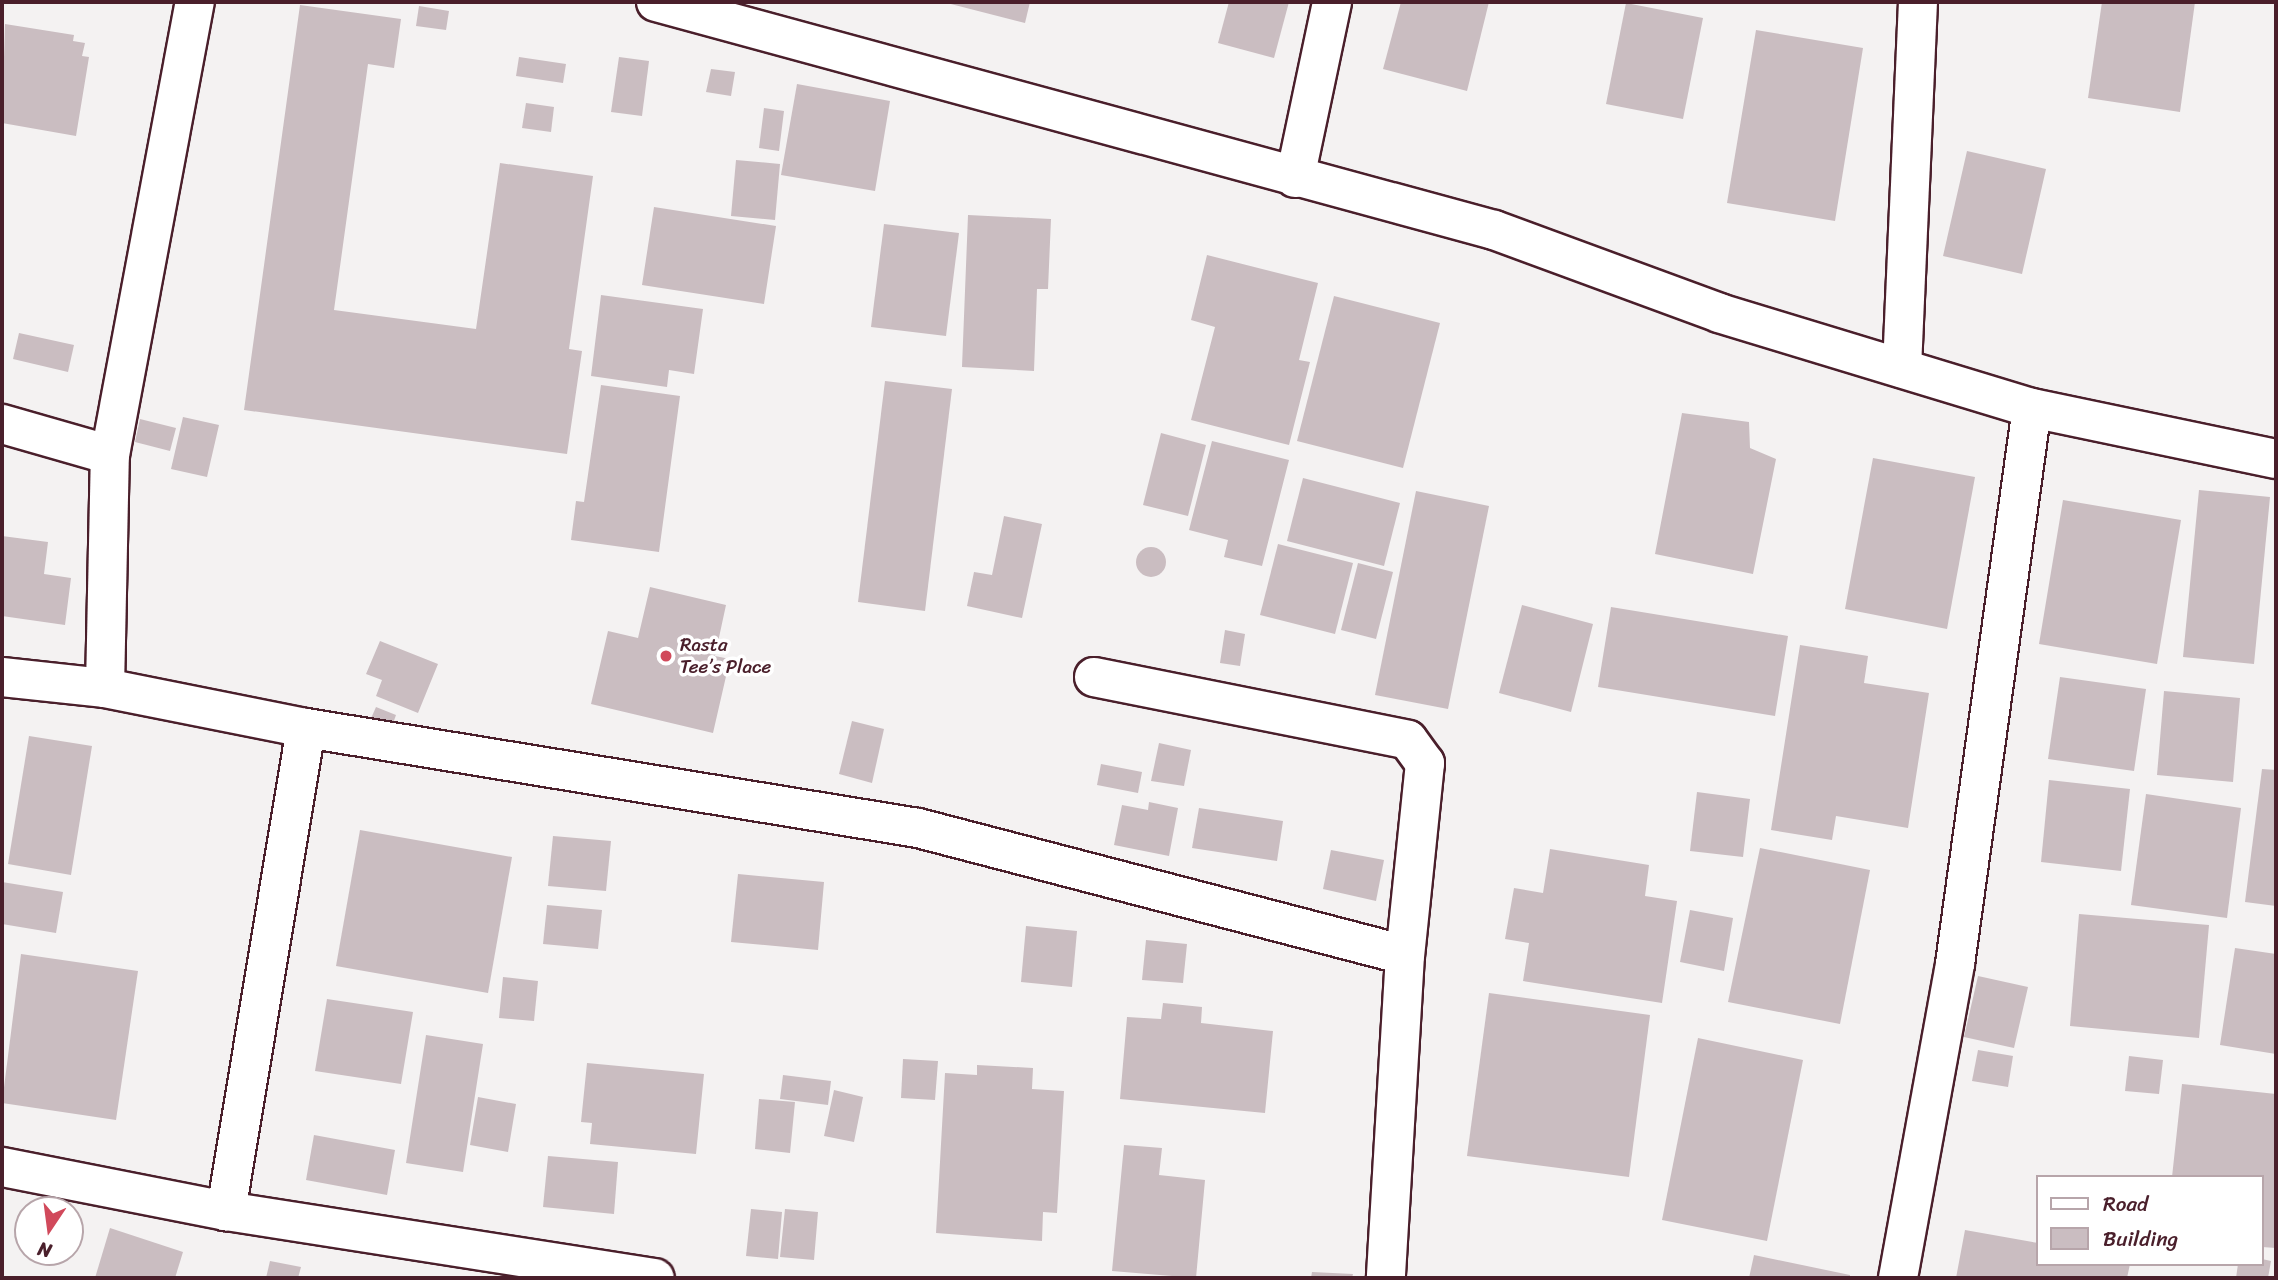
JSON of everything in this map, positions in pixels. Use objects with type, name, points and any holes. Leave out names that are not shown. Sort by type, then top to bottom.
[{"type":"street","points":[[105,688],[110,455],[195,2]]},
{"type":"street","points":[[656,2],[762,14],[1295,178],[1494,230],[1719,313],[2032,408],[2276,459]]},
{"type":"street","points":[[1295,178],[1332,2]]},
{"type":"street","points":[[1902,368],[1918,2]]},
{"type":"street","points":[[1898,1278],[1955,964],[2032,408]]},
{"type":"street","points":[[2,424],[110,455]]},
{"type":"street","points":[[2,677],[105,688],[306,728],[918,828],[1405,955]]},
{"type":"street","points":[[1094,677],[1408,740],[1425,764],[1405,955],[1385,1278]]},
{"type":"street","points":[[226,1211],[306,728]]},
{"type":"street","points":[[2,1167],[226,1211],[655,1278]]},
{"type":"building","points":[[943,2],[1030,2],[1025,23]]},
{"type":"building","points":[[1229,2],[1289,2],[1274,58],[1218,43]]},
{"type":"building","points":[[1401,2],[1489,2],[1467,91],[1383,69]]},
{"type":"building","points":[[2102,2],[2195,2],[2180,112],[2088,98]]},
{"type":"building","points":[[1626,3],[1703,18],[1683,119],[1606,104]]},
{"type":"building","points":[[300,5],[401,19],[394,68],[368,64],[334,310],[476,329],[500,163],[593,176],[569,349],[582,351],[567,454],[244,410]]},
{"type":"building","points":[[419,6],[449,11],[446,30],[416,26]]},
{"type":"building","points":[[5,24],[74,35],[73,41],[85,43],[82,56],[89,57],[76,136],[2,123]]},
{"type":"building","points":[[1756,30],[1863,48],[1835,221],[1727,203]]},
{"type":"building","points":[[519,57],[566,64],[563,83],[516,76]]},
{"type":"building","points":[[619,57],[649,61],[642,116],[611,112]]},
{"type":"building","points":[[711,69],[735,72],[731,96],[706,92]]},
{"type":"building","points":[[797,84],[890,101],[875,191],[781,175]]},
{"type":"building","points":[[526,103],[554,107],[551,132],[522,128]]},
{"type":"building","points":[[764,108],[784,111],[779,151],[759,148]]},
{"type":"building","points":[[1967,151],[2046,169],[2022,274],[1943,256]]},
{"type":"building","points":[[736,160],[780,164],[775,220],[731,216]]},
{"type":"building","points":[[654,207],[776,226],[764,304],[642,285]]},
{"type":"building","points":[[968,215],[1051,219],[1048,289],[1037,289],[1034,371],[962,367]]},
{"type":"building","points":[[884,224],[959,233],[946,336],[871,327]]},
{"type":"building","points":[[1207,255],[1318,283],[1299,360],[1310,362],[1289,445],[1191,420],[1215,327],[1191,320]]},
{"type":"building","points":[[601,295],[703,309],[694,374],[669,370],[667,387],[591,376]]},
{"type":"building","points":[[1334,296],[1440,323],[1403,468],[1297,441]]},
{"type":"building","points":[[19,333],[74,345],[68,372],[13,359]]},
{"type":"building","points":[[885,381],[952,389],[925,611],[858,602]]},
{"type":"building","points":[[601,385],[680,396],[659,552],[571,540],[576,501],[584,502]]},
{"type":"building","points":[[1682,413],[1749,422],[1750,448],[1776,459],[1753,574],[1655,554]]},
{"type":"building","points":[[183,417],[219,425],[207,477],[171,469]]},
{"type":"building","points":[[140,419],[176,428],[170,451],[135,442]]},
{"type":"building","points":[[1161,433],[1206,445],[1188,516],[1143,505]]},
{"type":"building","points":[[1212,441],[1289,460],[1262,566],[1224,557],[1228,540],[1189,530]]},
{"type":"building","points":[[1873,458],[1975,477],[1947,629],[1845,609]]},
{"type":"building","points":[[1303,478],[1400,503],[1384,566],[1287,541]]},
{"type":"building","points":[[2199,490],[2270,497],[2254,664],[2183,657]]},
{"type":"building","points":[[1416,491],[1489,506],[1448,709],[1375,695]]},
{"type":"building","points":[[2063,500],[2181,520],[2157,664],[2039,644]]},
{"type":"building","points":[[1004,516],[1042,524],[1022,618],[967,606],[974,572],[992,575]]},
{"type":"building","points":[[2,536],[48,542],[44,574],[71,578],[65,625],[2,616]]},
{"type":"building","points":[[1278,544],[1353,563],[1335,634],[1260,615]]},
{"type":"building","points":[[1151,547],[1157,548],[1165,556],[1165,568],[1157,576],[1151,577],[1145,576],[1137,568],[1136,562],[1137,556],[1145,548]]},
{"type":"building","points":[[1358,563],[1393,572],[1376,639],[1341,630]]},
{"type":"building","points":[[650,587],[726,605],[715,656],[730,659],[713,733],[591,704],[608,631],[638,638]]},
{"type":"building","points":[[1522,605],[1593,624],[1571,712],[1499,693]]},
{"type":"building","points":[[1611,607],[1788,636],[1775,716],[1598,687]]},
{"type":"building","points":[[1225,630],[1245,634],[1240,666],[1220,663]]},
{"type":"building","points":[[380,641],[438,664],[418,713],[376,696],[382,680],[366,674]]},
{"type":"building","points":[[1800,645],[1868,656],[1864,683],[1929,693],[1908,828],[1836,816],[1832,840],[1771,830]]},
{"type":"building","points":[[2060,677],[2146,689],[2134,771],[2048,759]]},
{"type":"building","points":[[2164,691],[2240,698],[2233,782],[2157,775]]},
{"type":"building","points":[[376,707],[396,715],[390,732],[369,723]]},
{"type":"building","points":[[852,721],[884,729],[872,783],[839,774]]},
{"type":"building","points":[[29,736],[92,746],[71,875],[8,864]]},
{"type":"building","points":[[1159,743],[1191,750],[1184,786],[1151,781]]},
{"type":"building","points":[[1101,764],[1142,772],[1138,793],[1097,785]]},
{"type":"building","points":[[2262,769],[2276,770],[2276,906],[2245,902]]},
{"type":"building","points":[[2049,780],[2130,789],[2121,871],[2041,862]]},
{"type":"building","points":[[1697,792],[1750,799],[1743,857],[1690,851]]},
{"type":"building","points":[[2146,794],[2241,808],[2227,918],[2131,905]]},
{"type":"building","points":[[1149,802],[1178,808],[1169,856],[1114,845],[1122,805],[1148,810]]},
{"type":"building","points":[[1199,808],[1283,821],[1277,861],[1192,848]]},
{"type":"building","points":[[360,830],[512,857],[488,993],[336,966]]},
{"type":"building","points":[[553,836],[611,841],[606,891],[548,886]]},
{"type":"building","points":[[1760,848],[1870,870],[1840,1024],[1728,1002]]},
{"type":"building","points":[[1550,849],[1649,865],[1645,896],[1677,901],[1662,1003],[1523,981],[1529,943],[1505,939],[1514,888],[1543,893]]},
{"type":"building","points":[[1331,850],[1384,860],[1376,901],[1323,889]]},
{"type":"building","points":[[738,874],[824,882],[818,950],[731,942]]},
{"type":"building","points":[[2,882],[63,892],[56,933],[2,924]]},
{"type":"building","points":[[547,905],[602,910],[598,949],[543,944]]},
{"type":"building","points":[[1690,910],[1733,918],[1724,971],[1680,962]]},
{"type":"building","points":[[2079,914],[2209,925],[2199,1038],[2070,1026]]},
{"type":"building","points":[[1026,926],[1077,931],[1072,987],[1021,982]]},
{"type":"building","points":[[1146,940],[1187,944],[1183,983],[1142,980]]},
{"type":"building","points":[[2235,948],[2276,954],[2276,1054],[2220,1045]]},
{"type":"building","points":[[21,954],[138,971],[116,1120],[2,1103]]},
{"type":"building","points":[[1978,976],[2028,987],[2014,1048],[1964,1037]]},
{"type":"building","points":[[503,977],[538,981],[534,1021],[499,1018]]},
{"type":"building","points":[[1489,993],[1650,1015],[1629,1177],[1467,1156]]},
{"type":"building","points":[[327,999],[413,1012],[401,1084],[315,1071]]},
{"type":"building","points":[[1163,1003],[1202,1007],[1201,1023],[1273,1031],[1265,1113],[1120,1099],[1127,1017],[1161,1019]]},
{"type":"building","points":[[426,1035],[483,1044],[463,1172],[406,1163]]},
{"type":"building","points":[[1698,1038],[1803,1060],[1767,1241],[1662,1220]]},
{"type":"building","points":[[1978,1050],[2013,1056],[2008,1087],[1972,1081]]},
{"type":"building","points":[[2129,1056],[2163,1060],[2159,1094],[2125,1091]]},
{"type":"building","points":[[903,1059],[938,1061],[935,1100],[901,1098]]},
{"type":"building","points":[[587,1063],[704,1074],[696,1154],[590,1144],[592,1123],[581,1122]]},
{"type":"building","points":[[977,1065],[1033,1068],[1032,1089],[1064,1091],[1057,1213],[1043,1212],[1042,1241],[936,1233],[945,1073],[977,1075]]},
{"type":"building","points":[[783,1075],[831,1081],[828,1105],[780,1099]]},
{"type":"building","points":[[2182,1084],[2276,1094],[2276,1248],[2264,1247],[2264,1175],[2172,1175]]},
{"type":"building","points":[[834,1090],[863,1097],[854,1142],[824,1136]]},
{"type":"building","points":[[478,1097],[516,1104],[508,1152],[470,1145]]},
{"type":"building","points":[[759,1099],[795,1102],[790,1153],[755,1149]]},
{"type":"building","points":[[314,1135],[395,1150],[387,1195],[306,1180]]},
{"type":"building","points":[[1124,1145],[1162,1148],[1159,1175],[1205,1180],[1196,1278],[1112,1271]]},
{"type":"building","points":[[548,1156],[618,1162],[614,1214],[543,1207]]},
{"type":"building","points":[[751,1209],[782,1212],[778,1259],[746,1256]]},
{"type":"building","points":[[785,1209],[818,1212],[814,1260],[780,1257]]},
{"type":"building","points":[[110,1228],[183,1252],[175,1278],[95,1278]]},
{"type":"building","points":[[1965,1230],[2036,1243],[2036,1266],[2130,1266],[2127,1278],[1956,1278]]},
{"type":"building","points":[[1754,1255],[1850,1275],[1850,1278],[1749,1278]]},
{"type":"building","points":[[2264,1259],[2271,1261],[2268,1278],[2236,1278],[2238,1266],[2264,1266]]},
{"type":"building","points":[[270,1261],[301,1267],[298,1278],[266,1278]]},
{"type":"building","points":[[1312,1272],[1353,1274],[1352,1278],[1311,1278]]},
{"type":"place","name":"Rasta Tee’s Place","points":[[666,656]]}]
